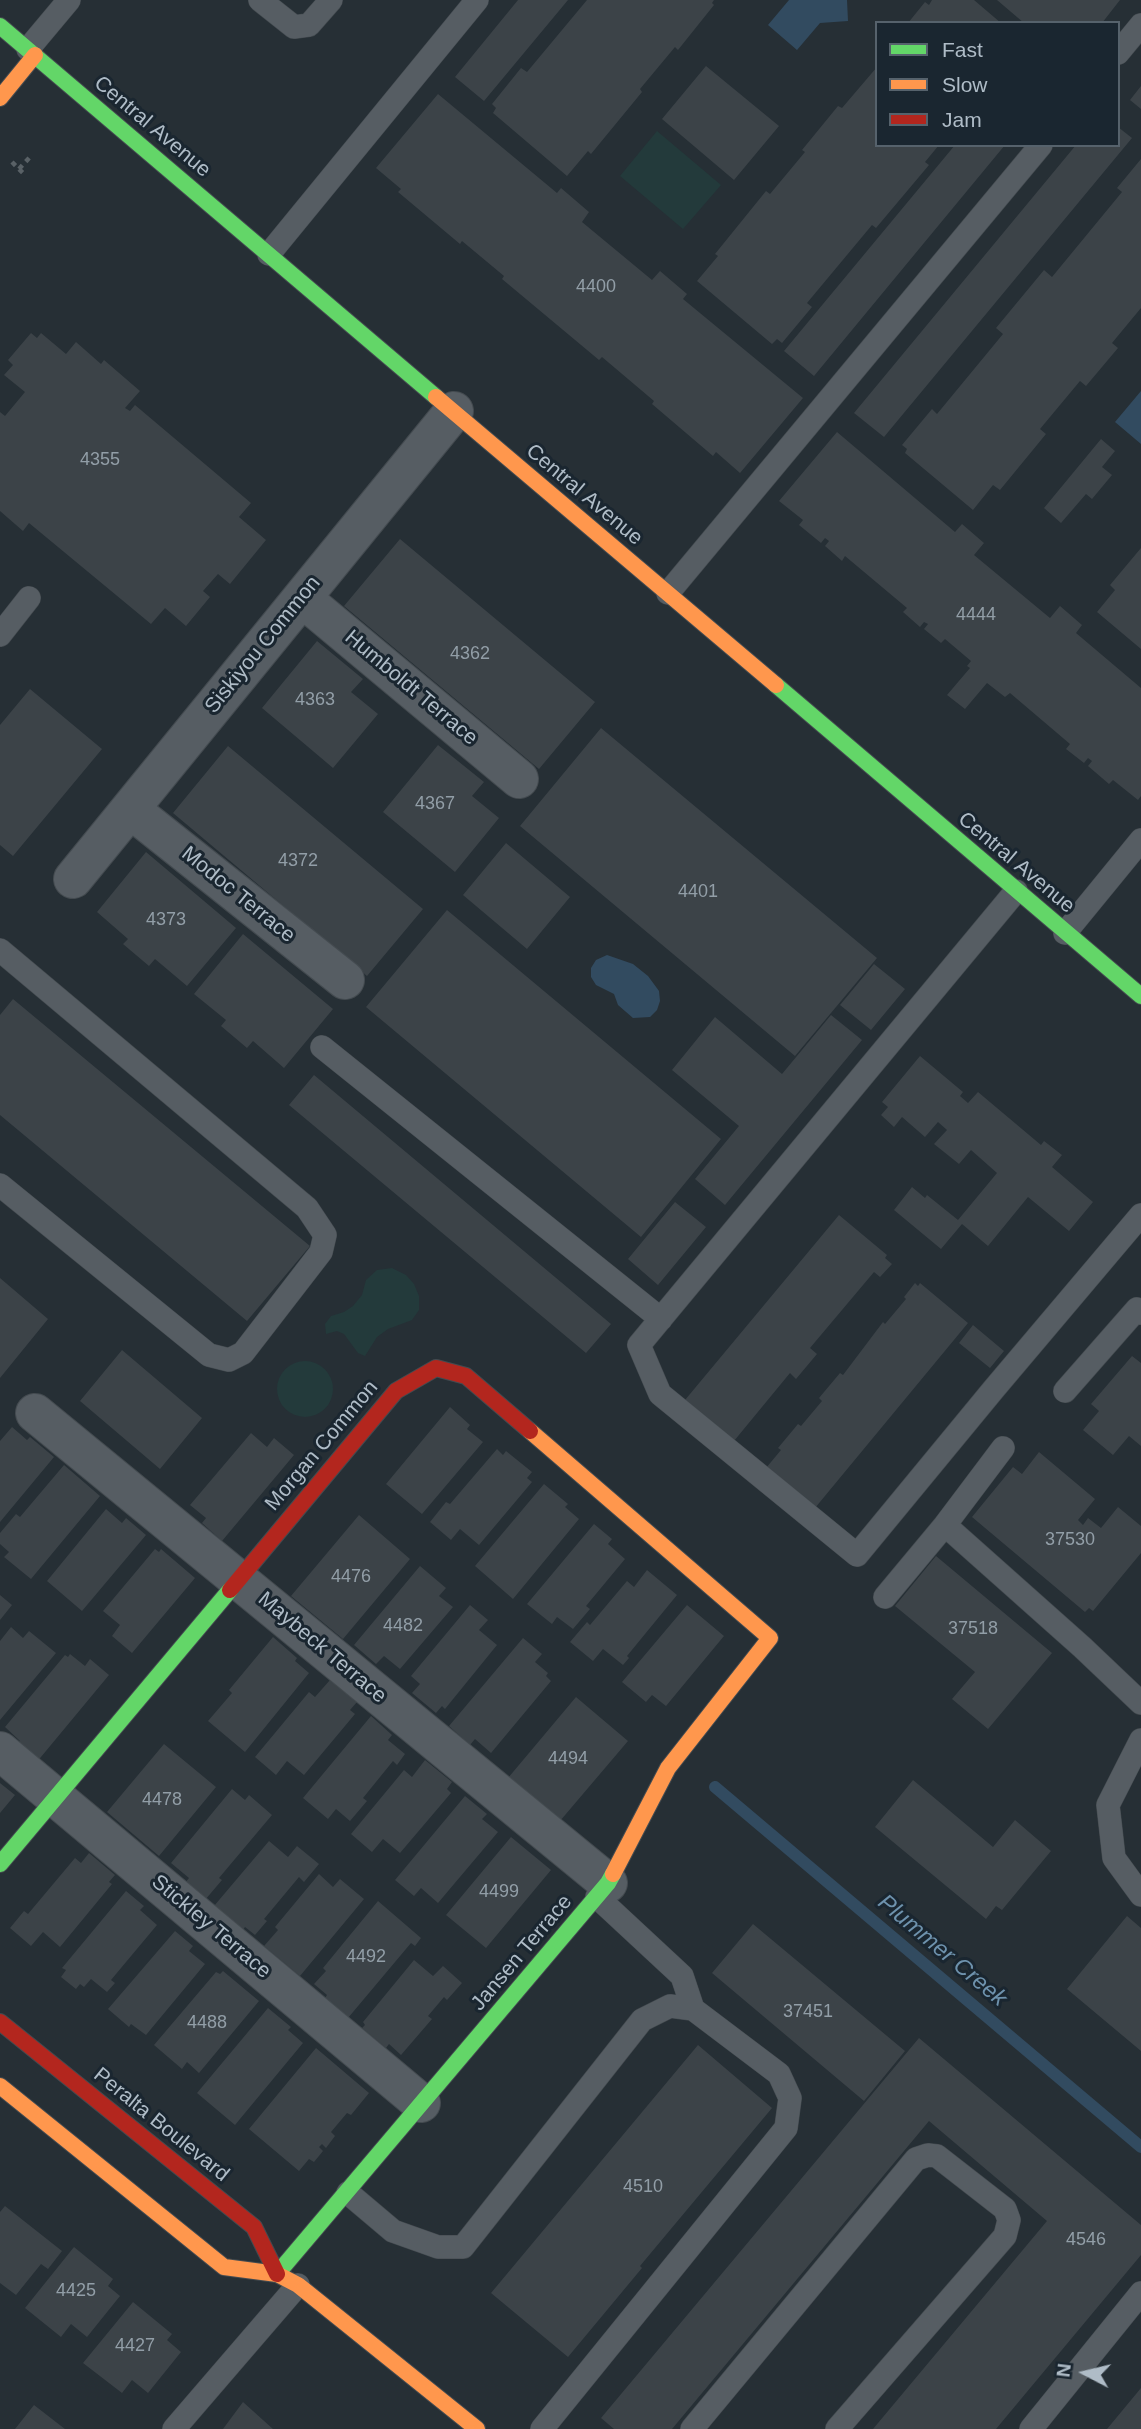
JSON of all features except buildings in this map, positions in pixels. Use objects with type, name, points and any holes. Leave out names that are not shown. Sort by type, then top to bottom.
[{"type":"street","name":"Central Avenue","points":[[0,26],[1141,996]]},
{"type":"street","points":[[0,98],[31,52]]},
{"type":"street","name":"Siskiyou Common","points":[[73,879],[454,411]]},
{"type":"street","name":"Humboldt Terrace","points":[[302,597],[519,779]]},
{"type":"street","name":"Modoc Terrace","points":[[130,809],[345,980]]},
{"type":"street","name":"Morgan Common","points":[[0,1864],[396,1391],[436,1368],[466,1376],[771,1638]]},
{"type":"street","name":"Maybeck Terrace","points":[[35,1413],[238,1578],[603,1890]]},
{"type":"street","name":"Jansen Terrace","points":[[277,2274],[603,1890],[668,1768],[771,1638]]},
{"type":"street","name":"Stickley Terrace","points":[[0,1751],[421,2103]]},
{"type":"street","name":"Peralta Boulevard","points":[[0,2022],[254,2227],[277,2274]]},
{"type":"street","points":[[0,2086],[224,2267],[277,2274],[298,2285],[465,2425]]},
{"type":"lane","points":[[31,52],[69,0]]},
{"type":"lane","points":[[260,0],[294,27],[309,25],[331,0]]},
{"type":"lane","points":[[269,254],[477,0]]},
{"type":"lane","points":[[1120,51],[1141,25]]},
{"type":"lane","points":[[668,593],[1039,147]]},
{"type":"lane","points":[[0,635],[29,598]]},
{"type":"lane","points":[[1065,933],[1141,840]]},
{"type":"lane","points":[[1016,891],[639,1345],[660,1394],[857,1555],[1141,1215]]},
{"type":"lane","points":[[0,1185],[209,1355],[229,1360],[243,1353],[321,1252],[325,1235],[307,1208],[4,961]]},
{"type":"lane","points":[[322,1047],[660,1319]]},
{"type":"lane","points":[[1065,1391],[1140,1308]]},
{"type":"lane","points":[[885,1597],[945,1525],[1003,1448]]},
{"type":"lane","points":[[945,1525],[1141,1703]]},
{"type":"lane","points":[[1141,1740],[1108,1805],[1114,1858],[1141,1895]]},
{"type":"lane","points":[[603,1890],[682,1976],[693,2009]]},
{"type":"lane","points":[[348,2193],[393,2231],[438,2247],[463,2247],[642,2020],[670,2006],[693,2009],[779,2074],[790,2098],[786,2128],[542,2429]]},
{"type":"lane","points":[[692,2429],[916,2159],[928,2155],[937,2156],[1005,2209],[1009,2220],[1004,2236],[837,2429]]},
{"type":"lane","points":[[174,2429],[298,2285]]},
{"type":"lane","points":[[1031,2429],[1141,2293]]},
{"type":"path","points":[[19,169],[30,157]]},
{"type":"path","points":[[12,162],[25,174]]},
{"type":"green space","points":[[657,131],[721,185],[683,229],[620,176]]},
{"type":"green space","points":[[392,1268],[406,1275],[419,1296],[419,1310],[412,1320],[388,1329],[377,1337],[365,1356],[358,1353],[344,1334],[337,1331],[326,1334],[325,1324],[331,1316],[353,1306],[362,1295],[366,1280],[377,1270]]},
{"type":"green space","points":[[305,1361],[316,1363],[325,1369],[331,1378],[331,1400],[325,1409],[316,1415],[305,1417],[294,1415],[285,1409],[279,1400],[277,1389],[279,1378],[285,1369],[294,1363]]},
{"type":"water","points":[[789,0],[847,0],[848,21],[820,23],[797,50],[768,25]]},
{"type":"water","points":[[1141,391],[1141,444],[1115,422]]},
{"type":"water","points":[[607,955],[633,964],[648,976],[659,991],[657,1010],[650,1017],[633,1018],[618,1005],[614,994],[596,985],[591,977],[591,968],[596,960]]},
{"type":"waterway","name":"Plummer Creek","points":[[715,1787],[1141,2147]]},
{"type":"traffic: fast","points":[[0,26],[436,397]]},
{"type":"traffic: fast","points":[[776,685],[1141,996]]},
{"type":"traffic: fast","points":[[0,1864],[230,1590]]},
{"type":"traffic: fast","points":[[277,2274],[613,1874]]},
{"type":"traffic: slow","points":[[0,98],[35,55]]},
{"type":"traffic: slow","points":[[436,397],[776,685]]},
{"type":"traffic: slow","points":[[530,1431],[770,1638],[668,1768],[613,1874]]},
{"type":"traffic: slow","points":[[0,2086],[224,2267],[277,2274],[298,2285],[477,2429]]},
{"type":"traffic: jam","points":[[230,1590],[396,1391],[436,1368],[466,1376],[530,1431]]},
{"type":"traffic: jam","points":[[0,2022],[254,2227],[277,2274]]}]
